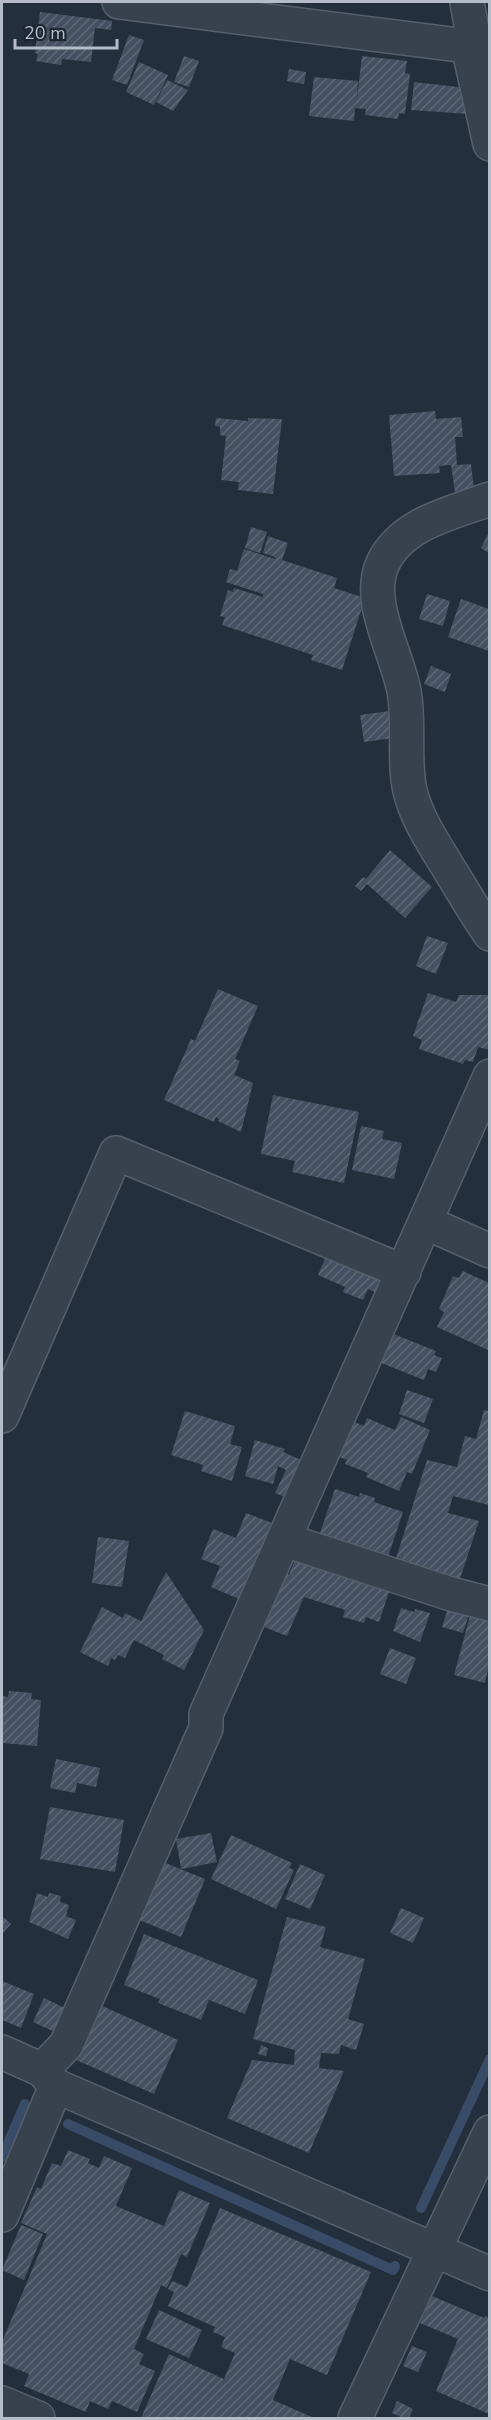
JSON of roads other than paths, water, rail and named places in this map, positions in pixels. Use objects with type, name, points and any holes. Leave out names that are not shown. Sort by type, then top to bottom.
[{"type":"street","points":[[119,2],[477,47]]},
{"type":"street","points":[[467,2],[477,47],[489,144]]},
{"type":"street","points":[[489,499],[427,522],[409,532],[384,561],[378,574],[377,589],[387,636],[404,691],[410,791],[424,826],[489,934]]},
{"type":"street","points":[[2,2215],[49,2078],[66,2045],[206,1728],[206,1714],[489,1076]]},
{"type":"street","points":[[2,1416],[116,1153],[404,1272]]},
{"type":"street","points":[[425,1222],[489,1251]]},
{"type":"street","points":[[285,1540],[489,1604]]},
{"type":"street","points":[[2,2052],[49,2078],[489,2274]]},
{"type":"street","points":[[355,2418],[489,2132]]},
{"type":"street","points":[[2,2403],[38,2418]]},
{"type":"waterway","points":[[421,2208],[490,2059]]},
{"type":"waterway","points":[[2,2157],[25,2104]]},
{"type":"waterway","points":[[68,2124],[393,2270],[395,2266]]}]
